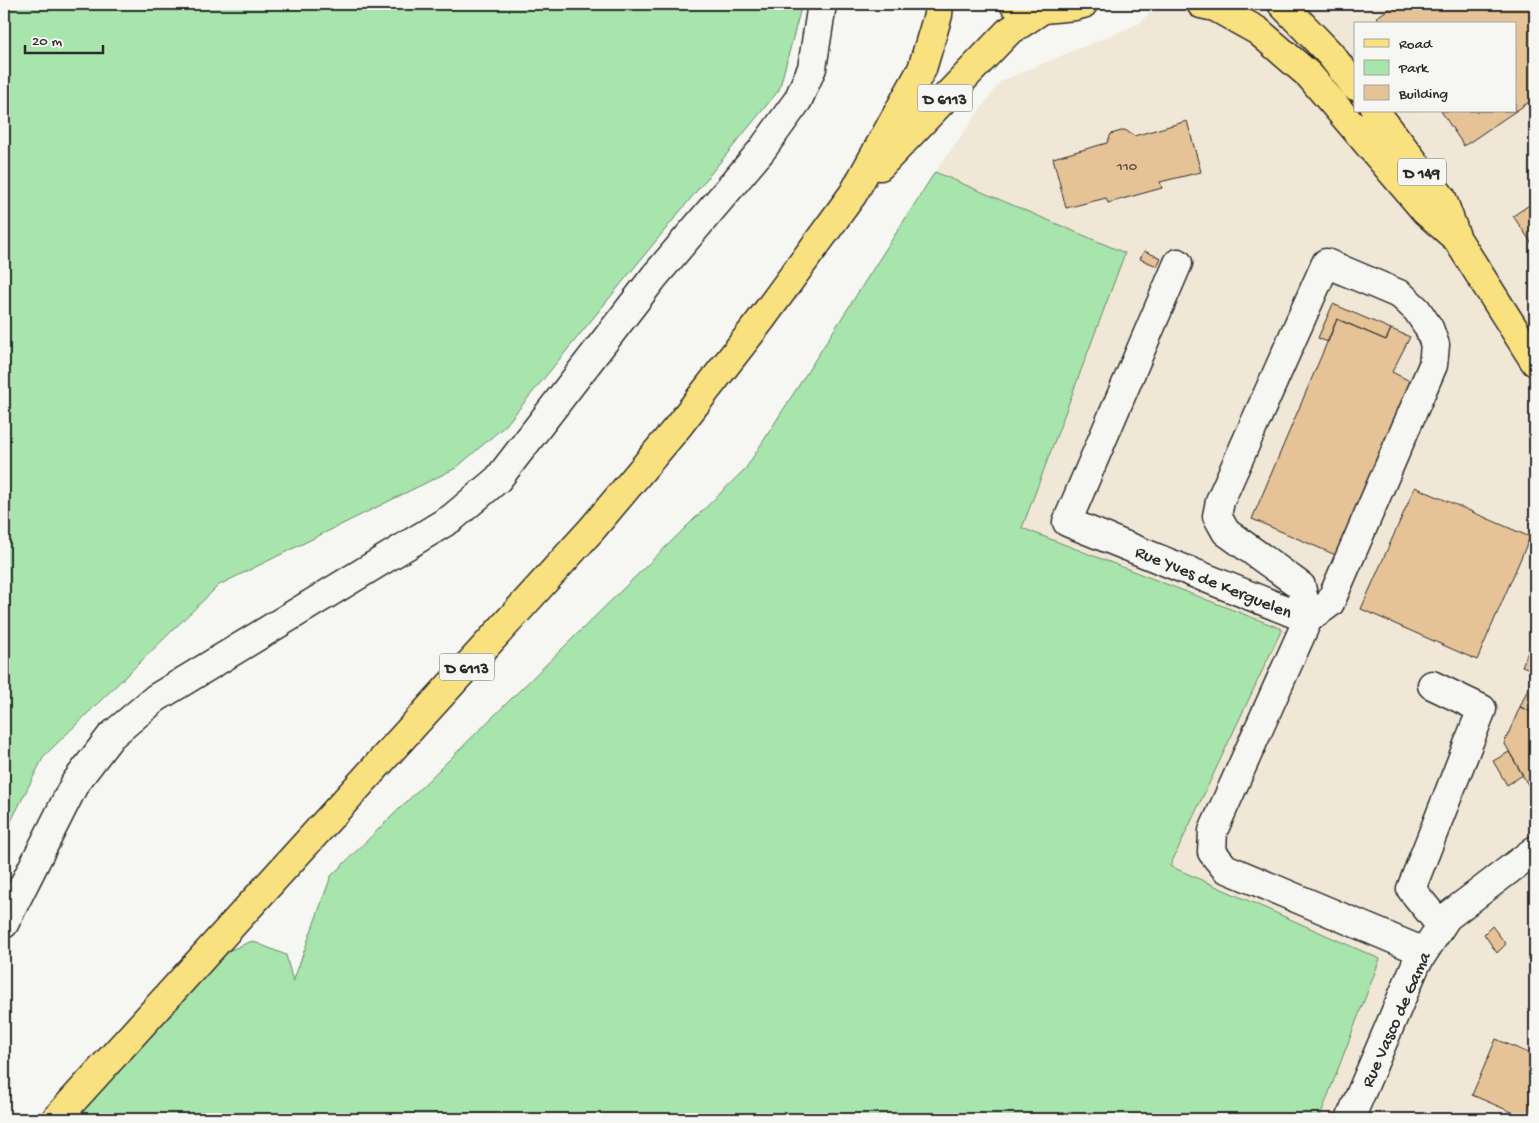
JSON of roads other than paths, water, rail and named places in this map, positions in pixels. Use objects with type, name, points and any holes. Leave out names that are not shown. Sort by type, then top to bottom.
[{"type":"main road","name":"D 6113","points":[[56,1119],[592,529],[676,429],[760,321],[853,194],[922,69],[938,15],[939,4]]},
{"type":"main road","points":[[1014,4],[1043,9],[1083,4]]},
{"type":"main road","name":"D 149","points":[[1201,4],[1215,7],[1258,31],[1309,75],[1425,211],[1457,240]]},
{"type":"main road","points":[[1282,4],[1330,54],[1354,85]]},
{"type":"main road","name":"D 6113","points":[[853,194],[1008,32],[1043,9]]},
{"type":"main road","name":"D 149","points":[[1376,112],[1442,198],[1457,240],[1535,362]]},
{"type":"street","points":[[4,924],[75,784],[111,736],[156,698],[452,518],[498,479],[654,277],[761,151],[798,100],[812,68],[822,4]]},
{"type":"street","name":"Rue Yves de Kerguelen","points":[[1178,263],[1067,522],[1308,619],[1213,831],[1212,852],[1224,868],[1424,952]]},
{"type":"street","points":[[1326,264],[1400,295],[1418,310],[1429,328],[1435,345],[1434,365],[1330,603],[1308,619],[1301,586],[1226,532],[1218,516],[1220,501],[1326,264]]},
{"type":"street","points":[[1432,685],[1482,709],[1411,889],[1441,926]]},
{"type":"street","name":"Rue Vasco de Gama","points":[[1350,1119],[1416,964],[1447,917],[1528,857]]}]
